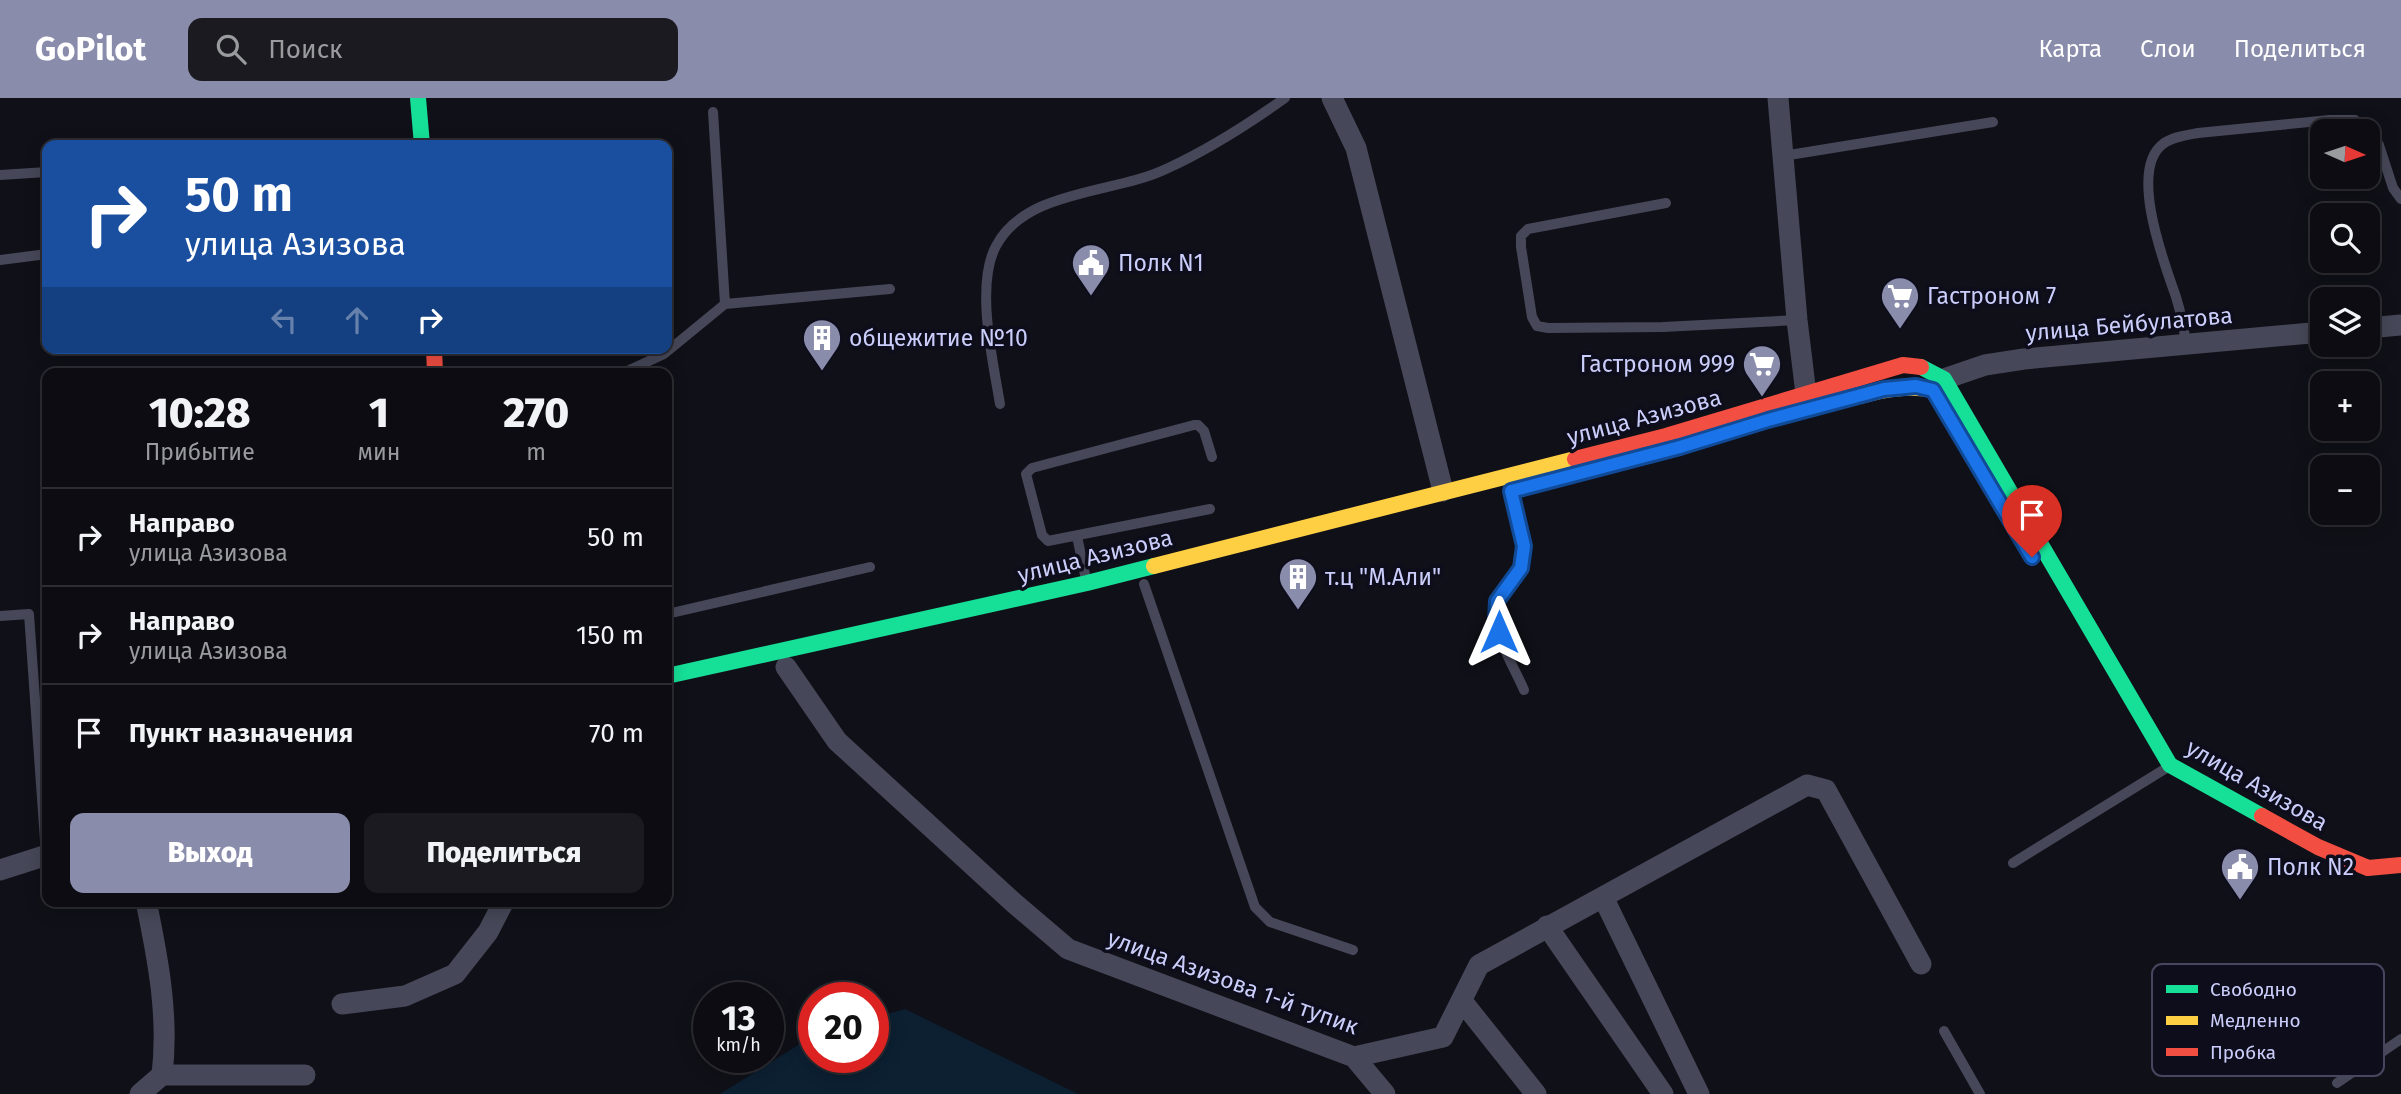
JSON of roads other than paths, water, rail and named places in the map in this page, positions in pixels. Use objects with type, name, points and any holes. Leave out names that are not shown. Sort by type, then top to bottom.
[{"type":"main road","points":[[403,98],[406,140]]},
{"type":"main road","points":[[418,98],[422,140]]},
{"type":"main road","name":"улица Азизова","points":[[672,675],[1087,583],[1666,436],[1902,365],[1925,368],[1944,379],[2165,768],[2318,847],[2368,868],[2401,865]]},
{"type":"main road","name":"улица Азизова","points":[[852,651],[1144,584],[1680,447],[1884,389],[1916,386],[1933,390],[2165,768],[2305,858],[2351,876],[2373,880],[2401,879]]},
{"type":"street","points":[[1332,98],[1356,148],[1443,491]]},
{"type":"street","points":[[1778,98],[1806,394]]},
{"type":"street","points":[[2380,327],[2401,325]]},
{"type":"street","name":"улица Бейбулатова","points":[[1944,379],[1985,365],[2310,333]]},
{"type":"street","name":"улица Азизова 1-й тупик","points":[[786,667],[837,741],[1068,949],[1354,1057],[1443,1037],[1479,965],[1807,785],[1826,790],[1921,964]]},
{"type":"street","points":[[0,870],[42,857]]},
{"type":"street","points":[[1602,897],[1699,1094]]},
{"type":"street","points":[[147,907],[160,967],[166,1041],[162,1075]]},
{"type":"street","points":[[342,1004],[405,996],[455,974],[488,932],[501,907]]},
{"type":"street","points":[[1547,926],[1663,1094]]},
{"type":"street","points":[[1462,1001],[1536,1094]]},
{"type":"street","points":[[1354,1057],[1385,1094]]},
{"type":"street","points":[[140,1094],[162,1075],[305,1075]]},
{"type":"lane","points":[[1000,404],[987,325],[986,281],[995,247],[1011,225],[1040,208],[1094,189],[1131,182],[1164,170],[1243,128],[1285,98]]},
{"type":"lane","points":[[713,112],[724,304]]},
{"type":"lane","points":[[2186,345],[2176,299],[2154,231],[2148,190],[2150,168],[2162,144],[2198,133],[2355,120],[2369,130],[2379,145],[2393,188],[2401,199]]},
{"type":"lane","points":[[1783,156],[1993,122]]},
{"type":"lane","points":[[0,175],[42,172]]},
{"type":"lane","points":[[1666,203],[1528,229],[1521,236],[1521,247],[1532,317],[1537,326],[1663,327],[1797,320]]},
{"type":"lane","points":[[0,260],[42,255]]},
{"type":"lane","points":[[672,347],[724,304],[890,289]]},
{"type":"lane","points":[[634,368],[664,354]]},
{"type":"lane","points":[[1210,509],[1052,541],[1044,539],[1026,479],[1028,470],[1194,425],[1204,431],[1212,457]]},
{"type":"lane","points":[[1511,491],[1524,546],[1521,568],[1497,601],[1496,620],[1524,690]]},
{"type":"lane","points":[[1077,536],[1087,583]]},
{"type":"lane","points":[[672,613],[870,566]]},
{"type":"lane","points":[[1144,584],[1255,907],[1270,922],[1353,950]]},
{"type":"lane","points":[[0,616],[29,614],[42,788]]},
{"type":"lane","points":[[2013,863],[2165,768]]},
{"type":"lane","points":[[1944,1031],[1980,1094]]},
{"type":"lane","points":[[2384,1051],[2401,1039]]},
{"type":"lane","points":[[2337,1083],[2347,1076]]},
{"type":"water","points":[[905,1009],[1078,1094],[720,1094],[753,1073],[784,1073],[784,1054],[798,1045],[798,1073],[889,1073],[889,1014]]},
{"type":"place","name":"Полк N1","points":[[1091,297]]},
{"type":"place","name":"Гастроном 7","points":[[1900,330]]},
{"type":"place","name":"общежитие №10","points":[[822,372]]},
{"type":"place","name":"Гастроном 999","points":[[1762,398]]},
{"type":"place","name":"т.ц \"М.Али\"","points":[[1298,611]]},
{"type":"place","name":"Полк N2","points":[[2240,901]]}]
